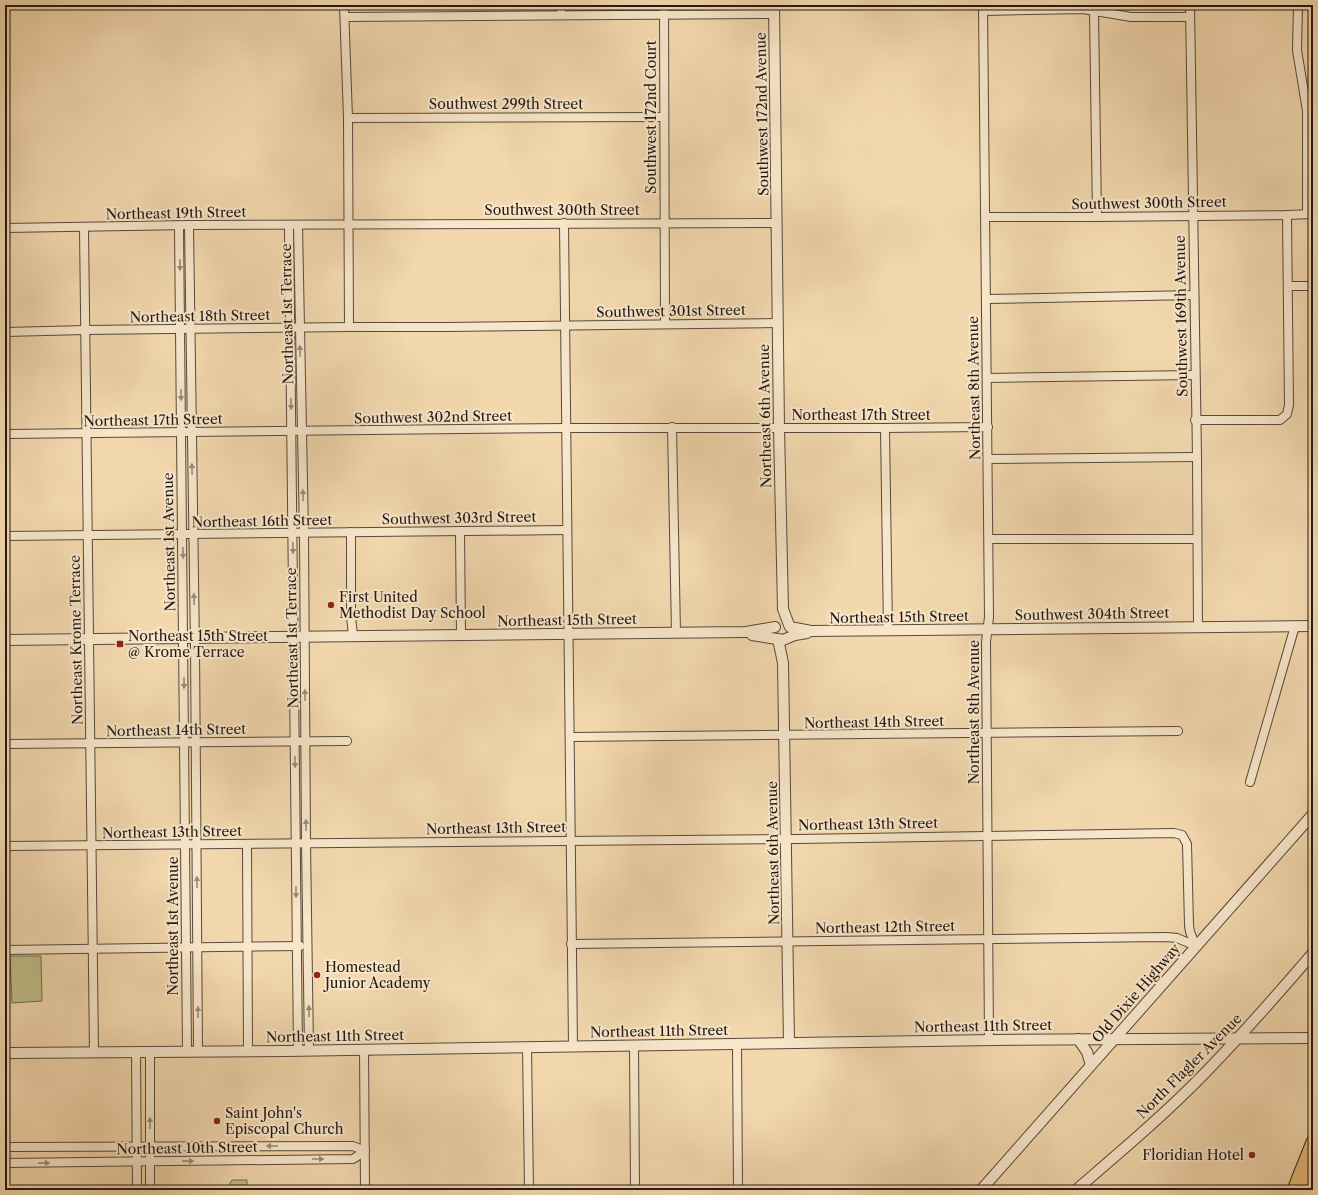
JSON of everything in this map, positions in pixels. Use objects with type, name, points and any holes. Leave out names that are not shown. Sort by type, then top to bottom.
[{"type":"highway","points":[[1294,1190],[1313,1142]]},
{"type":"highway","points":[[1299,1177],[1313,1183],[1310,1190]]},
{"type":"street","points":[[344,5],[348,118],[349,327]]},
{"type":"street","points":[[561,5],[561,15]]},
{"type":"street","name":"Southwest 172nd Court","points":[[664,5],[665,324]]},
{"type":"street","name":"Southwest 169th Avenue","points":[[1190,5],[1198,627]]},
{"type":"street","points":[[1298,5],[1297,50],[1307,111],[1310,214]]},
{"type":"street","points":[[983,8],[1083,9],[1131,17],[1190,17]]},
{"type":"street","name":"Northeast 8th Avenue","points":[[983,8],[990,617],[986,642],[989,1040]]},
{"type":"street","points":[[345,17],[664,14],[774,9]]},
{"type":"street","name":"Southwest 172nd Avenue","points":[[774,9],[777,223]]},
{"type":"street","points":[[1094,11],[1097,217]]},
{"type":"street","name":"Southwest 299th Street","points":[[348,118],[664,117]]},
{"type":"street","name":"Southwest 300th Street","points":[[986,216],[1097,217],[1310,214]]},
{"type":"street","points":[[1196,420],[1280,420],[1287,414],[1290,405],[1287,215]]},
{"type":"street","points":[[564,223],[573,1046]]},
{"type":"street","name":"Southwest 300th Street","points":[[348,225],[777,223]]},
{"type":"street","name":"Northeast 6th Avenue","points":[[777,223],[779,428],[783,609],[786,658],[784,663],[784,736],[789,1043]]},
{"type":"street","name":"Northeast 19th Street","points":[[5,228],[84,228],[189,225],[348,225]]},
{"type":"street","name":"Northeast 1st Avenue","points":[[189,225],[195,638],[198,1051]]},
{"type":"street","name":"Northeast 1st Terrace","points":[[289,225],[298,1050]]},
{"type":"street","name":"Northeast 1st Terrace","points":[[298,225],[304,533],[309,1050]]},
{"type":"street","name":"Northeast 1st Avenue","points":[[179,226],[187,1051]]},
{"type":"street","name":"Northeast Krome Terrace","points":[[84,228],[94,1052]]},
{"type":"street","points":[[1289,286],[1313,286]]},
{"type":"street","points":[[986,299],[1194,295]]},
{"type":"street","name":"Southwest 301st Street","points":[[564,325],[778,323]]},
{"type":"street","name":"Northeast 18th Street","points":[[5,332],[300,327],[564,325]]},
{"type":"street","points":[[987,378],[1195,375]]},
{"type":"street","name":"Northeast 17th Street","points":[[566,428],[885,428],[988,426]]},
{"type":"street","points":[[672,427],[676,633]]},
{"type":"street","name":"Southwest 302nd Street","points":[[302,432],[566,428]]},
{"type":"street","points":[[885,428],[888,631]]},
{"type":"street","name":"Northeast 17th Street","points":[[5,434],[302,432]]},
{"type":"street","points":[[988,459],[1196,457]]},
{"type":"street","name":"Southwest 303rd Street","points":[[351,532],[567,530]]},
{"type":"street","points":[[460,531],[461,635]]},
{"type":"street","points":[[351,532],[351,616],[353,636]]},
{"type":"street","name":"Northeast 16th Street","points":[[5,536],[351,532]]},
{"type":"street","points":[[989,539],[1197,538]]},
{"type":"street","name":"Northeast 6th Avenue","points":[[776,625],[783,609]]},
{"type":"street","points":[[782,622],[785,634],[774,632],[776,625],[782,622]]},
{"type":"street","name":"Northeast 15th Street","points":[[5,640],[746,632],[776,625]]},
{"type":"street","points":[[1250,782],[1295,626]]},
{"type":"street","points":[[1198,627],[1313,626]]},
{"type":"street","name":"Southwest 304th Street","points":[[988,630],[1198,627]]},
{"type":"street","name":"Northeast 15th Street","points":[[746,632],[752,634],[785,634],[811,632],[988,630]]},
{"type":"street","name":"Northeast 14th Street","points":[[570,737],[1178,731]]},
{"type":"street","name":"Northeast 14th Street","points":[[5,744],[347,741]]},
{"type":"street","name":"Old Dixie Highway","points":[[981,1190],[1313,814]]},
{"type":"street","name":"Northeast 13th Street","points":[[5,846],[1174,834],[1182,835],[1185,839],[1188,850],[1189,925],[1190,932],[1196,946]]},
{"type":"street","points":[[247,844],[248,1051]]},
{"type":"street","name":"Northeast 12th Street","points":[[571,944],[1167,937],[1177,938],[1196,946]]},
{"type":"street","points":[[5,950],[308,946]]},
{"type":"street","name":"North Flagler Avenue","points":[[1076,1190],[1147,1128],[1202,1076],[1238,1039],[1313,954]]},
{"type":"street","name":"Northeast 11th Street","points":[[5,1053],[248,1051],[989,1040],[1313,1038]]},
{"type":"street","points":[[1078,1039],[1087,1052],[1091,1065]]},
{"type":"street","points":[[737,1043],[738,1190]]},
{"type":"street","points":[[634,1045],[635,1190]]},
{"type":"street","points":[[527,1047],[529,1190]]},
{"type":"street","points":[[364,1049],[365,1190]]},
{"type":"street","points":[[150,1051],[150,1190]]},
{"type":"street","points":[[136,1052],[137,1190]]},
{"type":"street","name":"Northeast 10th Street","points":[[5,1148],[137,1146],[353,1146],[365,1151]]},
{"type":"street","points":[[244,1146],[245,1160]]},
{"type":"street","name":"Northeast 10th Street","points":[[5,1163],[353,1159],[365,1151]]},
{"type":"green space","points":[[10,956],[41,956],[42,1001],[12,1003]]},
{"type":"green space","points":[[232,1180],[247,1180],[247,1190],[229,1190],[229,1185]]},
{"type":"place","name":"First United Methodist Day School","points":[[331,605]]},
{"type":"place","name":"Northeast 15th Street @ Krome Terrace","points":[[120,644]]},
{"type":"place","name":"Homestead Junior Academy","points":[[317,975]]},
{"type":"place","name":"Saint John's Episcopal Church","points":[[217,1121]]},
{"type":"place","name":"Floridian Hotel","points":[[1252,1155]]}]
